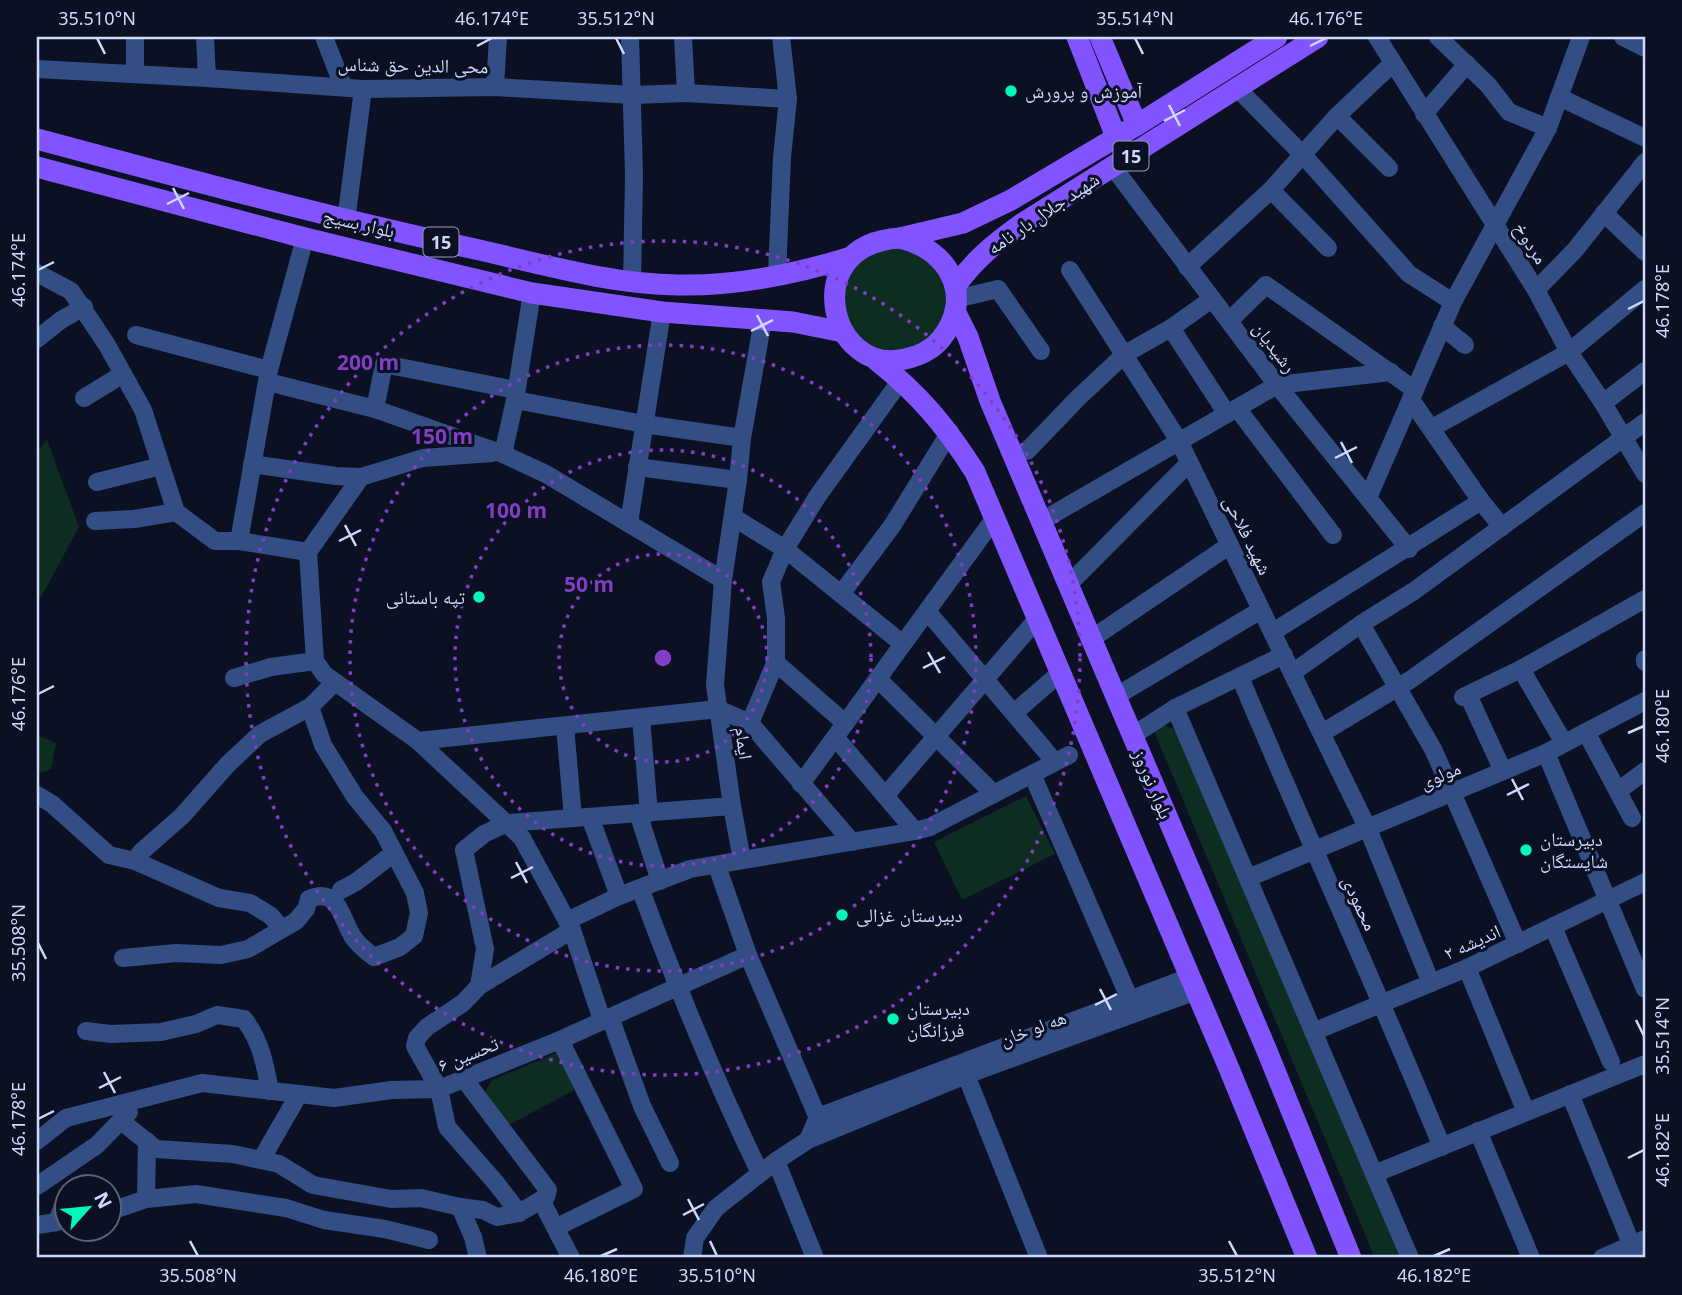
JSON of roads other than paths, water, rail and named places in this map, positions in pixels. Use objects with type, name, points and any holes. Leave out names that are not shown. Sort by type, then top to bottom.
[{"type":"main road","points":[[1077,37],[1116,137]]},
{"type":"main road","points":[[1100,37],[1137,125]]},
{"type":"main road","name":"شهید جلال بار نامه","points":[[901,238],[971,219],[1011,200],[1277,37]]},
{"type":"main road","name":"شهید جلال بار نامه","points":[[956,299],[967,270],[989,248],[1020,225],[1318,37]]},
{"type":"main road","name":"بلوار بسیج","points":[[37,139],[346,221],[632,283],[681,285],[777,275],[802,272],[850,257]]},
{"type":"main road","name":"بلوار بسیج","points":[[37,167],[305,238],[533,293],[672,313],[820,326],[843,332]]},
{"type":"main road","points":[[971,219],[968,227],[973,243],[989,248]]},
{"type":"main road","points":[[901,238],[930,249],[941,259],[950,272],[956,299]]},
{"type":"main road","name":"15","points":[[850,257],[865,246],[882,239],[901,238]]},
{"type":"main road","points":[[843,332],[836,317],[835,293],[841,270],[850,257]]},
{"type":"main road","points":[[672,313],[681,285]]},
{"type":"main road","name":"15","points":[[843,332],[853,344],[876,360],[899,360],[919,356],[936,345],[948,330],[956,299]]},
{"type":"main road","name":"بلوار نوروز","points":[[956,299],[990,401],[1267,1051],[1351,1258]]},
{"type":"main road","points":[[876,360],[930,407],[950,432],[975,472],[1307,1258]]},
{"type":"street","points":[[135,37],[135,73]]},
{"type":"street","points":[[205,37],[207,78]]},
{"type":"street","points":[[324,37],[343,86]]},
{"type":"street","points":[[495,87],[498,37]]},
{"type":"street","points":[[630,37],[635,174],[632,283]]},
{"type":"street","points":[[683,37],[686,93]]},
{"type":"street","points":[[777,275],[782,157],[788,99],[781,37]]},
{"type":"street","name":"مردوخ","points":[[1377,37],[1536,290],[1569,352],[1645,474]]},
{"type":"street","points":[[1438,37],[1467,64],[1509,112],[1548,128]]},
{"type":"street","points":[[1368,498],[1453,302],[1548,128],[1581,37]]},
{"type":"street","points":[[1623,37],[1645,48]]},
{"type":"street","points":[[1187,267],[1271,190],[1338,116],[1393,63]]},
{"type":"street","points":[[1424,114],[1467,64]]},
{"type":"street","name":"محی الدین حق شناس","points":[[37,69],[363,89],[495,87],[633,95],[686,93],[788,99]]},
{"type":"street","points":[[1237,88],[1304,156],[1409,274],[1453,302]]},
{"type":"street","points":[[346,221],[363,89]]},
{"type":"street","points":[[1559,97],[1645,138]]},
{"type":"street","points":[[1338,116],[1389,168]]},
{"type":"street","points":[[1536,290],[1575,250],[1645,162]]},
{"type":"street","name":"رشیدیان","points":[[1113,167],[1277,385],[1409,549]]},
{"type":"street","points":[[1271,190],[1328,248]]},
{"type":"street","points":[[1604,213],[1645,252]]},
{"type":"street","points":[[239,541],[268,376],[305,238]]},
{"type":"street","name":"شهید فلاحی","points":[[1070,270],[1179,441],[1368,829],[1431,983]]},
{"type":"street","points":[[37,273],[71,290],[84,307],[123,374],[143,410],[176,512],[215,541],[239,541],[308,552]]},
{"type":"street","points":[[1229,321],[1266,285],[1391,372],[1413,395],[1481,501],[1502,527]]},
{"type":"street","points":[[956,299],[998,289],[1041,351]]},
{"type":"street","points":[[1432,428],[1569,352],[1645,289]]},
{"type":"street","points":[[503,454],[533,293]]},
{"type":"street","points":[[1027,452],[1078,398],[1125,354],[1171,328],[1212,299]]},
{"type":"street","points":[[37,340],[61,320],[84,307]]},
{"type":"street","points":[[629,523],[644,424],[672,313]]},
{"type":"street","name":"ایمام","points":[[742,860],[715,685],[723,580],[742,438],[763,320]]},
{"type":"street","points":[[1442,326],[1465,345]]},
{"type":"street","points":[[1171,328],[1232,411],[1333,536]]},
{"type":"street","points":[[136,335],[375,409],[503,454],[546,474],[723,580]]},
{"type":"street","points":[[375,409],[384,364],[644,424],[742,438]]},
{"type":"street","points":[[1603,403],[1645,371]]},
{"type":"street","points":[[1045,519],[1277,385],[1391,372]]},
{"type":"street","points":[[84,398],[123,374]]},
{"type":"street","points":[[750,723],[775,662],[776,618],[771,582],[785,549],[817,497],[901,380]]},
{"type":"street","points":[[1292,673],[1414,590],[1645,422]]},
{"type":"street","points":[[841,594],[892,526],[950,432]]},
{"type":"street","points":[[252,464],[336,477],[361,477],[423,458],[503,454]]},
{"type":"street","points":[[1072,582],[1189,463]]},
{"type":"street","points":[[96,482],[161,466]]},
{"type":"street","points":[[637,467],[738,480]]},
{"type":"street","points":[[361,477],[308,552],[315,661],[324,674],[418,741],[522,838],[570,926],[642,1106],[670,1163]]},
{"type":"street","points":[[1273,632],[1409,549],[1481,501]]},
{"type":"street","points":[[95,520],[134,519],[176,512]]},
{"type":"street","points":[[1322,733],[1398,687],[1645,513]]},
{"type":"street","points":[[733,517],[785,549],[903,644]]},
{"type":"street","points":[[801,784],[994,519]]},
{"type":"street","points":[[1097,635],[1230,545]]},
{"type":"street","points":[[1503,771],[1466,696],[1521,669],[1645,599]]},
{"type":"street","points":[[1123,692],[1261,610]]},
{"type":"street","points":[[519,1213],[447,1127],[439,1089],[415,1046],[417,1038],[427,1027],[463,1003],[479,986],[619,896],[691,869],[930,827],[1062,759],[1014,713],[927,611]]},
{"type":"street","points":[[885,796],[1037,619]]},
{"type":"street","points":[[1361,624],[1434,751],[1518,944]]},
{"type":"street","points":[[1132,736],[1175,708],[1284,656]]},
{"type":"street","points":[[234,678],[271,667],[315,661]]},
{"type":"street","points":[[775,662],[840,730],[885,796],[915,831]]},
{"type":"street","points":[[1521,669],[1564,743]]},
{"type":"street","points":[[1014,713],[1060,673]]},
{"type":"street","name":"محمودی","points":[[1240,677],[1314,851],[1383,1003],[1441,1147]]},
{"type":"street","points":[[878,679],[994,794]]},
{"type":"street","points":[[135,861],[260,734],[310,706],[335,682]]},
{"type":"street","name":"مولوی","points":[[1248,878],[1546,753],[1645,701]]},
{"type":"street","points":[[123,958],[176,953],[221,955],[248,949],[296,921],[306,909],[309,900],[319,895],[328,897],[339,907],[356,941],[374,957],[400,947],[414,936],[419,913],[415,893],[383,831],[355,797],[323,745],[310,706]]},
{"type":"street","points":[[1175,708],[1410,1258]]},
{"type":"street","points":[[418,741],[719,709],[750,723],[852,842]]},
{"type":"street","points":[[641,719],[643,813],[660,881]]},
{"type":"street","points":[[565,726],[581,818],[619,896]]},
{"type":"street","points":[[1586,732],[1632,818]]},
{"type":"street","points":[[1546,753],[1645,989]]},
{"type":"street","points":[[1618,791],[1645,771]]},
{"type":"street","points":[[1032,774],[1133,1006]]},
{"type":"street","points":[[37,795],[52,804],[108,855],[135,861],[219,898],[250,903],[271,916],[282,929]]},
{"type":"street","points":[[479,986],[485,949],[464,850],[484,834],[507,823],[732,806]]},
{"type":"street","points":[[341,890],[394,853]]},
{"type":"street","points":[[717,866],[748,956],[817,1130]]},
{"type":"street","name":"اندیشه ۲","points":[[1313,1032],[1467,968],[1645,882]]},
{"type":"street","points":[[640,888],[724,1098],[760,1173]]},
{"type":"street","points":[[1553,927],[1611,1062]]},
{"type":"street","name":"تحسین ۶","points":[[37,1141],[66,1118],[202,1083],[334,1098],[392,1090],[439,1089],[560,1040],[748,956]]},
{"type":"street","points":[[1467,968],[1526,1112]]},
{"type":"street","points":[[692,1258],[695,1238],[716,1208],[817,1130],[1193,984]]},
{"type":"street","name":"هه لو خان","points":[[817,1130],[966,1074],[1133,1006]]},
{"type":"street","points":[[86,1031],[111,1034],[161,1031],[196,1024],[217,1015],[244,1019],[256,1036],[264,1056],[270,1091]]},
{"type":"street","points":[[557,1227],[634,1189],[560,1040]]},
{"type":"street","points":[[1374,1174],[1645,1064]]},
{"type":"street","points":[[966,1074],[1039,1258]]},
{"type":"street","points":[[121,1121],[156,1149],[233,1154],[279,1164],[313,1185],[391,1199],[421,1198],[483,1210],[497,1217],[519,1213],[548,1194],[547,1186],[464,1079]]},
{"type":"street","points":[[261,1160],[299,1094]]},
{"type":"street","points":[[1570,1094],[1638,1247],[1602,1258]]},
{"type":"street","points":[[37,1186],[97,1145],[143,1098]]},
{"type":"street","points":[[1478,1132],[1531,1258]]},
{"type":"street","points":[[146,1199],[147,1141]]},
{"type":"street","points":[[776,1161],[815,1258]]},
{"type":"street","points":[[122,1207],[146,1199],[196,1194],[286,1208],[324,1220],[384,1229],[429,1240]]},
{"type":"street","points":[[541,1200],[571,1258]]},
{"type":"street","points":[[460,1207],[473,1237],[478,1258]]},
{"type":"place","name":"آموزش و پرورش","points":[[1011,91]]},
{"type":"place","name":"تپه باستانی","points":[[479,597]]},
{"type":"place","name":"دبیرستان شایستگان","points":[[1526,850]]},
{"type":"place","name":"دبیرستان غزالی","points":[[842,915]]},
{"type":"place","name":"دبیرستان فرزانگان","points":[[893,1019]]}]
